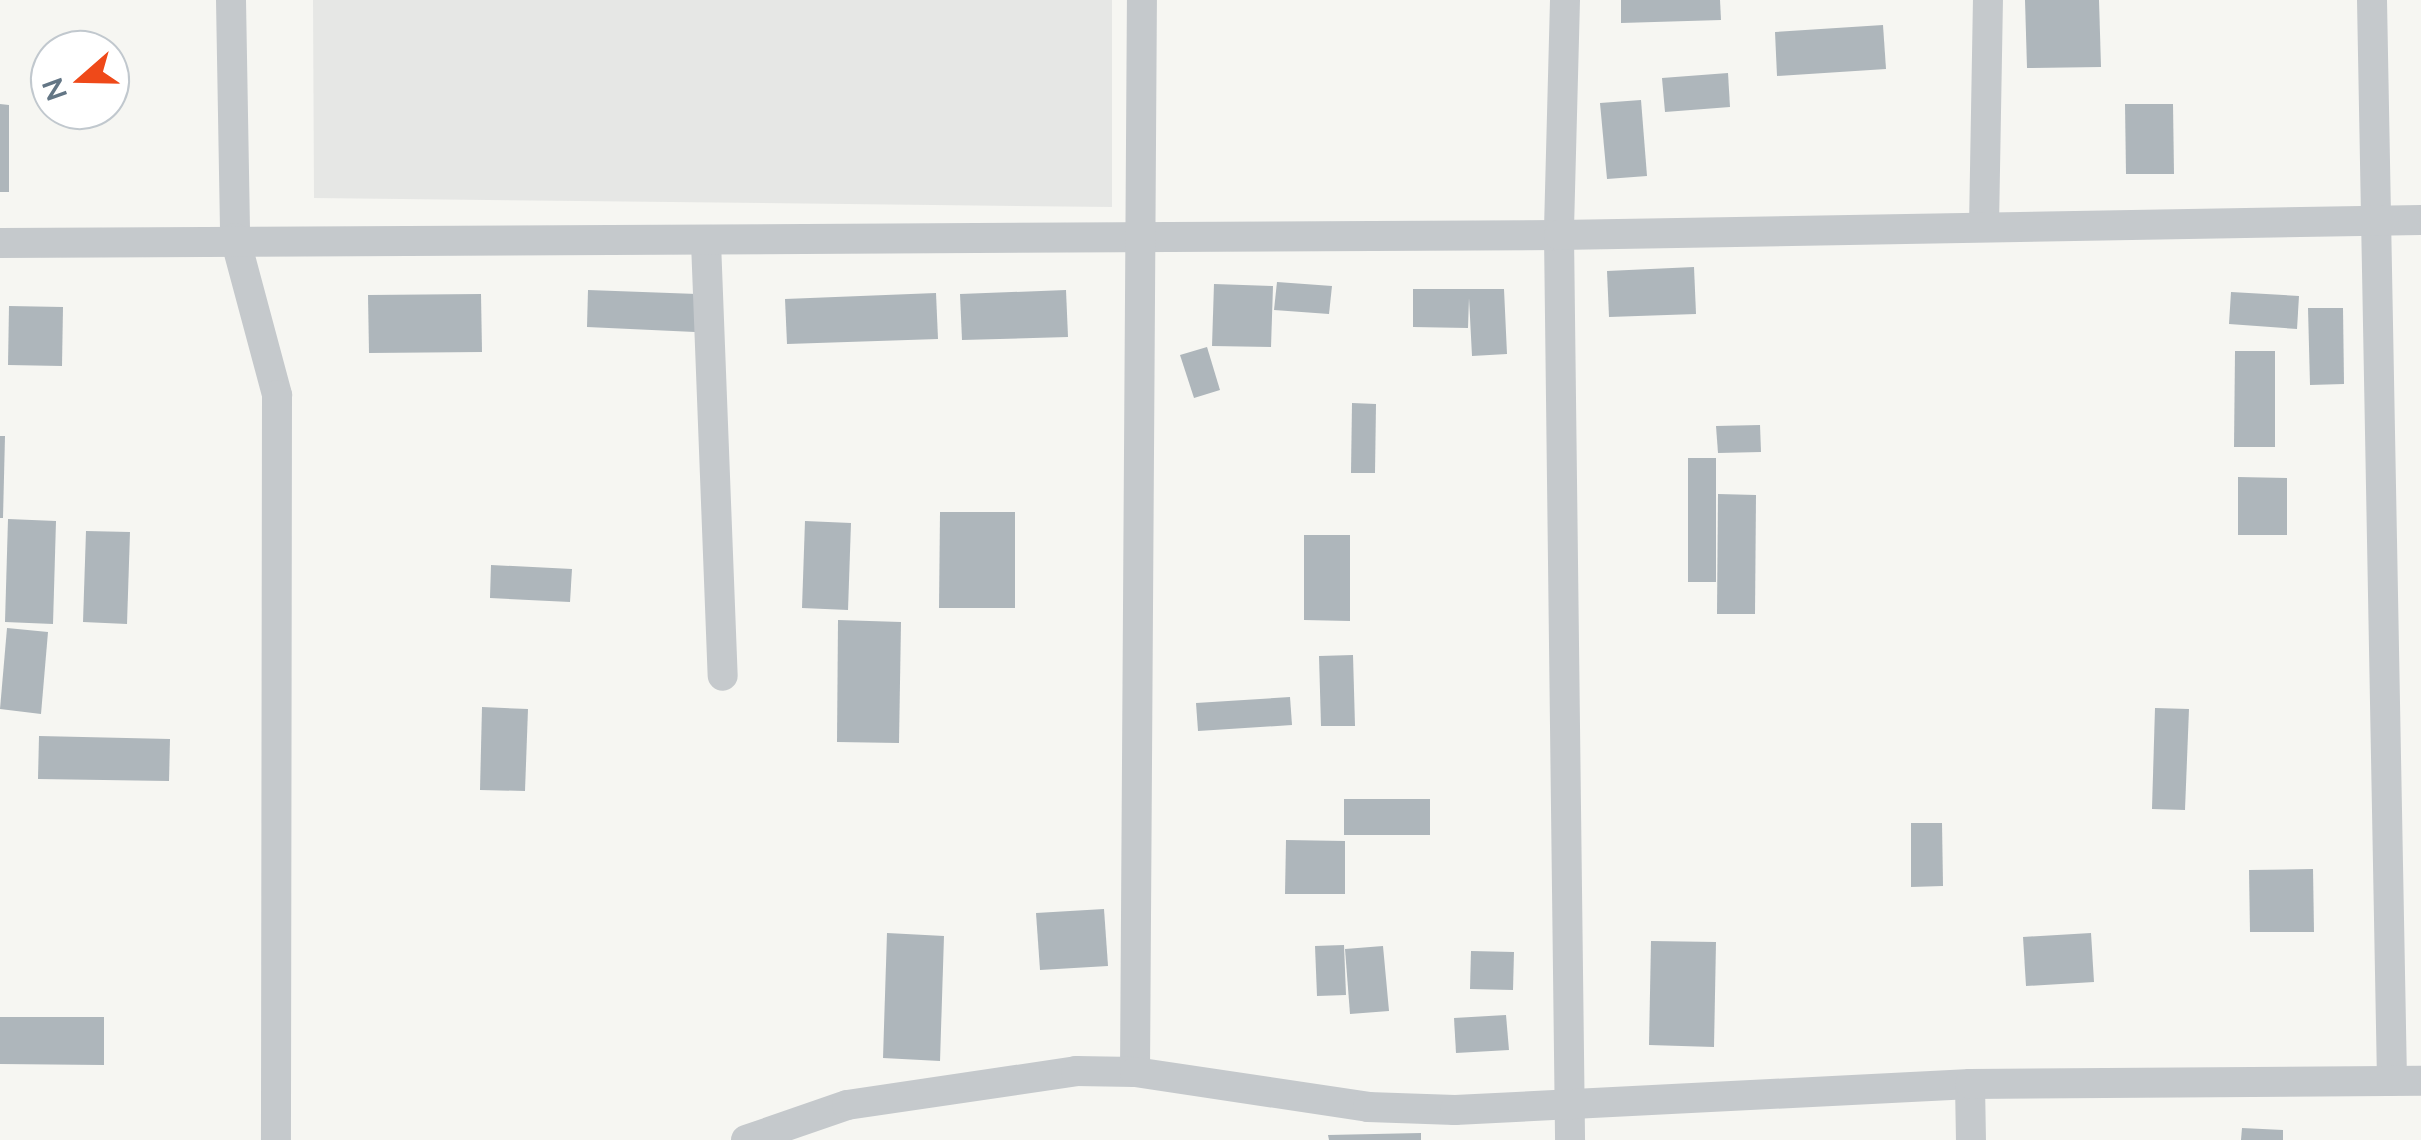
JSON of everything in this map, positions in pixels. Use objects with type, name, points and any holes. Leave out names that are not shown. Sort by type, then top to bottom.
[{"type":"street","points":[[231,0],[236,238],[277,395],[276,1140]]},
{"type":"street","points":[[1135,1072],[1142,0]]},
{"type":"street","points":[[1564,0],[1559,235],[1570,1140]]},
{"type":"street","points":[[1984,227],[1988,0]]},
{"type":"street","points":[[746,1140],[846,1104],[980,1081],[1135,1072],[1368,1108],[1569,1109],[1970,1084],[2406,1081],[2372,220],[2372,0]]},
{"type":"street","points":[[0,243],[236,238],[706,242],[1559,235],[2421,220]]},
{"type":"street","points":[[706,242],[722,676]]},
{"type":"street","points":[[1970,1084],[1971,1140]]},
{"type":"shaded area","points":[[313,0],[1112,0],[1112,207],[314,198]]},
{"type":"building","points":[[1621,0],[1720,0],[1721,20],[1621,23]]},
{"type":"building","points":[[2025,0],[2099,0],[2101,67],[2027,68]]},
{"type":"building","points":[[1883,25],[1886,69],[1777,76],[1775,32]]},
{"type":"building","points":[[1728,73],[1730,107],[1665,112],[1662,78]]},
{"type":"building","points":[[1641,100],[1647,176],[1607,179],[1600,103]]},
{"type":"building","points":[[0,104],[9,105],[9,192],[0,192]]},
{"type":"building","points":[[2125,104],[2173,104],[2174,174],[2126,174]]},
{"type":"building","points":[[1694,267],[1696,314],[1609,317],[1607,271]]},
{"type":"building","points":[[1277,282],[1332,286],[1329,314],[1274,310]]},
{"type":"building","points":[[1214,284],[1273,286],[1271,347],[1212,346]]},
{"type":"building","points":[[1413,289],[1504,289],[1507,354],[1472,356],[1469,298],[1468,328],[1413,327]]},
{"type":"building","points":[[588,290],[697,294],[695,332],[587,327]]},
{"type":"building","points":[[1066,290],[1068,337],[962,340],[960,294]]},
{"type":"building","points":[[2231,292],[2299,296],[2297,329],[2229,324]]},
{"type":"building","points":[[936,293],[938,339],[787,344],[785,299]]},
{"type":"building","points":[[481,294],[482,352],[369,353],[368,295]]},
{"type":"building","points":[[9,306],[63,307],[62,366],[8,365]]},
{"type":"building","points":[[2308,308],[2343,308],[2344,384],[2310,385]]},
{"type":"building","points":[[1207,347],[1220,390],[1194,398],[1180,355]]},
{"type":"building","points":[[2235,351],[2275,351],[2275,447],[2234,447]]},
{"type":"building","points":[[1352,403],[1376,404],[1375,473],[1351,473]]},
{"type":"building","points":[[1760,425],[1761,452],[1718,453],[1716,426]]},
{"type":"building","points":[[0,436],[5,436],[3,518],[0,518]]},
{"type":"building","points":[[1688,458],[1716,458],[1716,582],[1688,582]]},
{"type":"building","points":[[2238,477],[2287,478],[2287,535],[2238,535]]},
{"type":"building","points":[[1718,494],[1756,495],[1755,614],[1717,614]]},
{"type":"building","points":[[940,512],[1015,512],[1015,608],[939,608]]},
{"type":"building","points":[[8,519],[56,521],[53,624],[5,622]]},
{"type":"building","points":[[805,521],[851,523],[848,610],[802,608]]},
{"type":"building","points":[[86,531],[130,532],[127,624],[83,622]]},
{"type":"building","points":[[1304,535],[1350,535],[1350,621],[1304,620]]},
{"type":"building","points":[[491,565],[572,569],[570,602],[490,598]]},
{"type":"building","points":[[838,620],[901,622],[899,743],[837,742]]},
{"type":"building","points":[[7,628],[48,632],[41,714],[0,709]]},
{"type":"building","points":[[1353,655],[1355,726],[1321,726],[1319,656]]},
{"type":"building","points":[[1290,697],[1292,725],[1198,731],[1196,703]]},
{"type":"building","points":[[482,707],[528,709],[525,791],[480,790]]},
{"type":"building","points":[[2155,708],[2189,709],[2185,810],[2152,809]]},
{"type":"building","points":[[39,736],[170,739],[169,781],[38,779]]},
{"type":"building","points":[[1344,799],[1430,799],[1430,835],[1344,835]]},
{"type":"building","points":[[1911,823],[1942,823],[1943,886],[1911,887]]},
{"type":"building","points":[[1286,840],[1345,841],[1345,894],[1285,894]]},
{"type":"building","points":[[2313,869],[2314,932],[2250,932],[2249,870]]},
{"type":"building","points":[[1104,909],[1108,966],[1040,970],[1036,913]]},
{"type":"building","points":[[887,933],[944,936],[940,1061],[883,1058]]},
{"type":"building","points":[[2091,933],[2094,982],[2026,986],[2023,937]]},
{"type":"building","points":[[1651,941],[1716,942],[1714,1047],[1649,1045]]},
{"type":"building","points":[[1344,945],[1346,995],[1317,996],[1315,946]]},
{"type":"building","points":[[1383,946],[1389,1011],[1350,1014],[1345,949]]},
{"type":"building","points":[[1471,951],[1514,952],[1513,990],[1470,989]]},
{"type":"building","points":[[1506,1015],[1509,1050],[1456,1053],[1454,1018]]},
{"type":"building","points":[[0,1017],[104,1017],[104,1065],[0,1064]]},
{"type":"building","points":[[2242,1128],[2283,1130],[2283,1140],[2241,1140]]},
{"type":"building","points":[[1421,1133],[1421,1140],[1329,1140],[1328,1135]]}]
